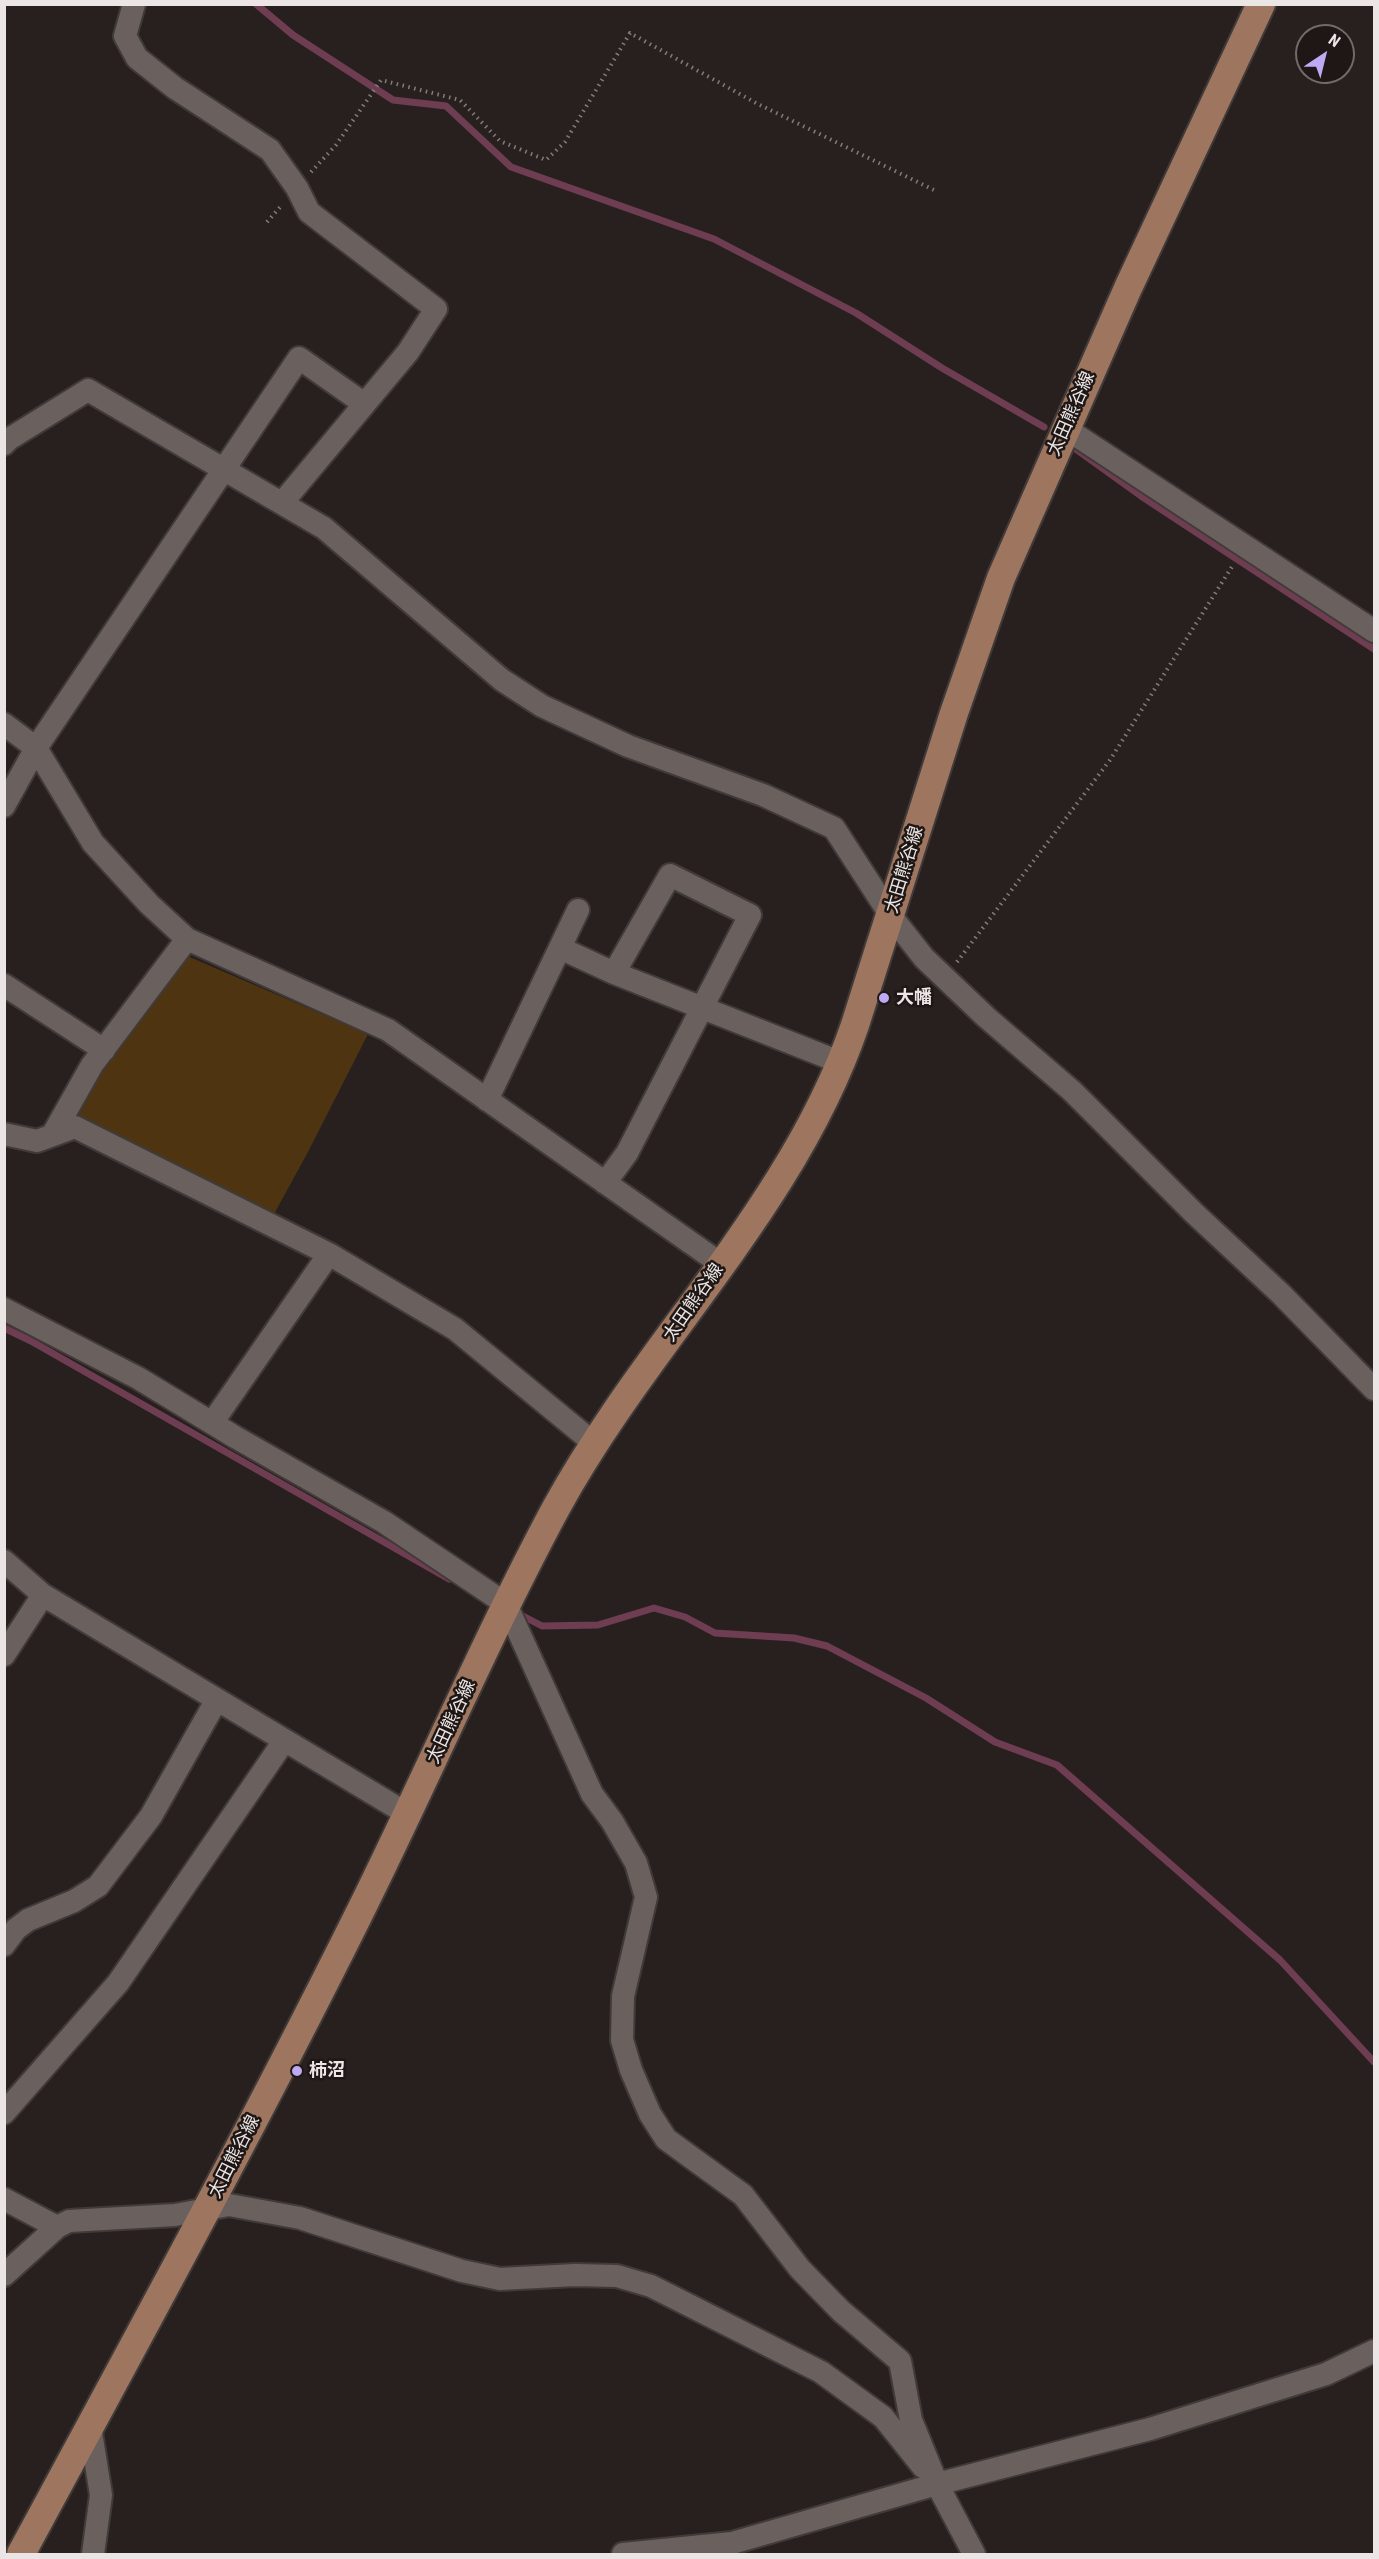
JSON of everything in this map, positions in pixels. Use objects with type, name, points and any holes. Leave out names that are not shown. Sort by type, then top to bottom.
[{"type":"main road","name":"太田熊谷線","points":[[21,2554],[207,2210],[409,1815],[506,1604],[558,1504],[595,1444],[803,1144],[843,1063],[982,629],[1001,578],[1065,428],[1261,4]]},
{"type":"street","points":[[134,4],[125,36],[137,58],[175,88],[270,150],[297,188],[309,212],[436,309],[408,352],[282,503]]},
{"type":"street","points":[[4,806],[36,748],[299,358],[363,404]]},
{"type":"street","points":[[4,444],[88,390],[324,528],[502,680],[542,706],[628,746],[763,795],[834,828],[891,916],[924,958],[1072,1091],[1194,1213],[1281,1294],[1374,1389]]},
{"type":"street","points":[[1065,428],[1374,632]]},
{"type":"street","points":[[7,730],[36,748],[93,843],[149,904],[187,939],[388,1030],[721,1264]]},
{"type":"street","points":[[605,1183],[627,1153],[750,915],[670,874],[614,973]]},
{"type":"street","points":[[487,1100],[578,910]]},
{"type":"street","points":[[53,1134],[104,1050],[187,939]]},
{"type":"street","points":[[560,948],[614,973],[843,1063]]},
{"type":"street","points":[[4,985],[104,1050]]},
{"type":"street","points":[[4,1134],[37,1141],[75,1127],[329,1254],[455,1329],[595,1444]]},
{"type":"street","points":[[212,1424],[329,1254]]},
{"type":"street","points":[[4,1309],[138,1378],[212,1424],[384,1522],[506,1604],[592,1794],[612,1821],[636,1863],[646,1897],[623,1996],[622,2040],[631,2070],[650,2114],[666,2139],[743,2195],[800,2269],[841,2311],[900,2361],[911,2421],[937,2484],[974,2554]]},
{"type":"street","points":[[4,1561],[43,1595],[409,1815]]},
{"type":"street","points":[[4,1654],[43,1595]]},
{"type":"street","points":[[4,1945],[16,1929],[28,1920],[74,1901],[98,1886],[151,1816],[216,1701]]},
{"type":"street","points":[[4,2113],[118,1983],[284,1741]]},
{"type":"street","points":[[4,2199],[57,2227]]},
{"type":"street","points":[[4,2275],[57,2227],[69,2221],[175,2215],[229,2205],[300,2218],[462,2271],[500,2279],[574,2275],[617,2276],[651,2286],[821,2372],[883,2417],[937,2484]]},
{"type":"street","points":[[623,2554],[735,2549],[937,2484],[1150,2429],[1326,2374],[1374,2351]]},
{"type":"street","points":[[90,2426],[101,2496],[93,2554]]},
{"type":"path","points":[[267,222],[336,145],[381,80],[460,100],[500,141],[546,160],[565,142],[630,33],[756,103],[934,190]]},
{"type":"path","points":[[945,978],[992,919],[1110,760],[1245,546]]},
{"type":"shaded area","points":[[185,955],[368,1034],[273,1216],[71,1118],[107,1060]]},
{"type":"waterway","points":[[256,4],[293,35],[393,100],[446,106],[511,167],[714,239],[856,313],[942,368],[1044,427]]},
{"type":"waterway","points":[[1077,450],[1141,496],[1374,649]]},
{"type":"waterway","points":[[4,1328],[31,1341],[449,1579]]},
{"type":"waterway","points":[[521,1615],[542,1626],[598,1625],[654,1608],[685,1617],[715,1633],[794,1638],[827,1646],[926,1698],[995,1742],[1057,1765],[1280,1960],[1374,2062]]},
{"type":"place","name":"大幡","points":[[884,998]]},
{"type":"place","name":"柿沼","points":[[297,2071]]}]
